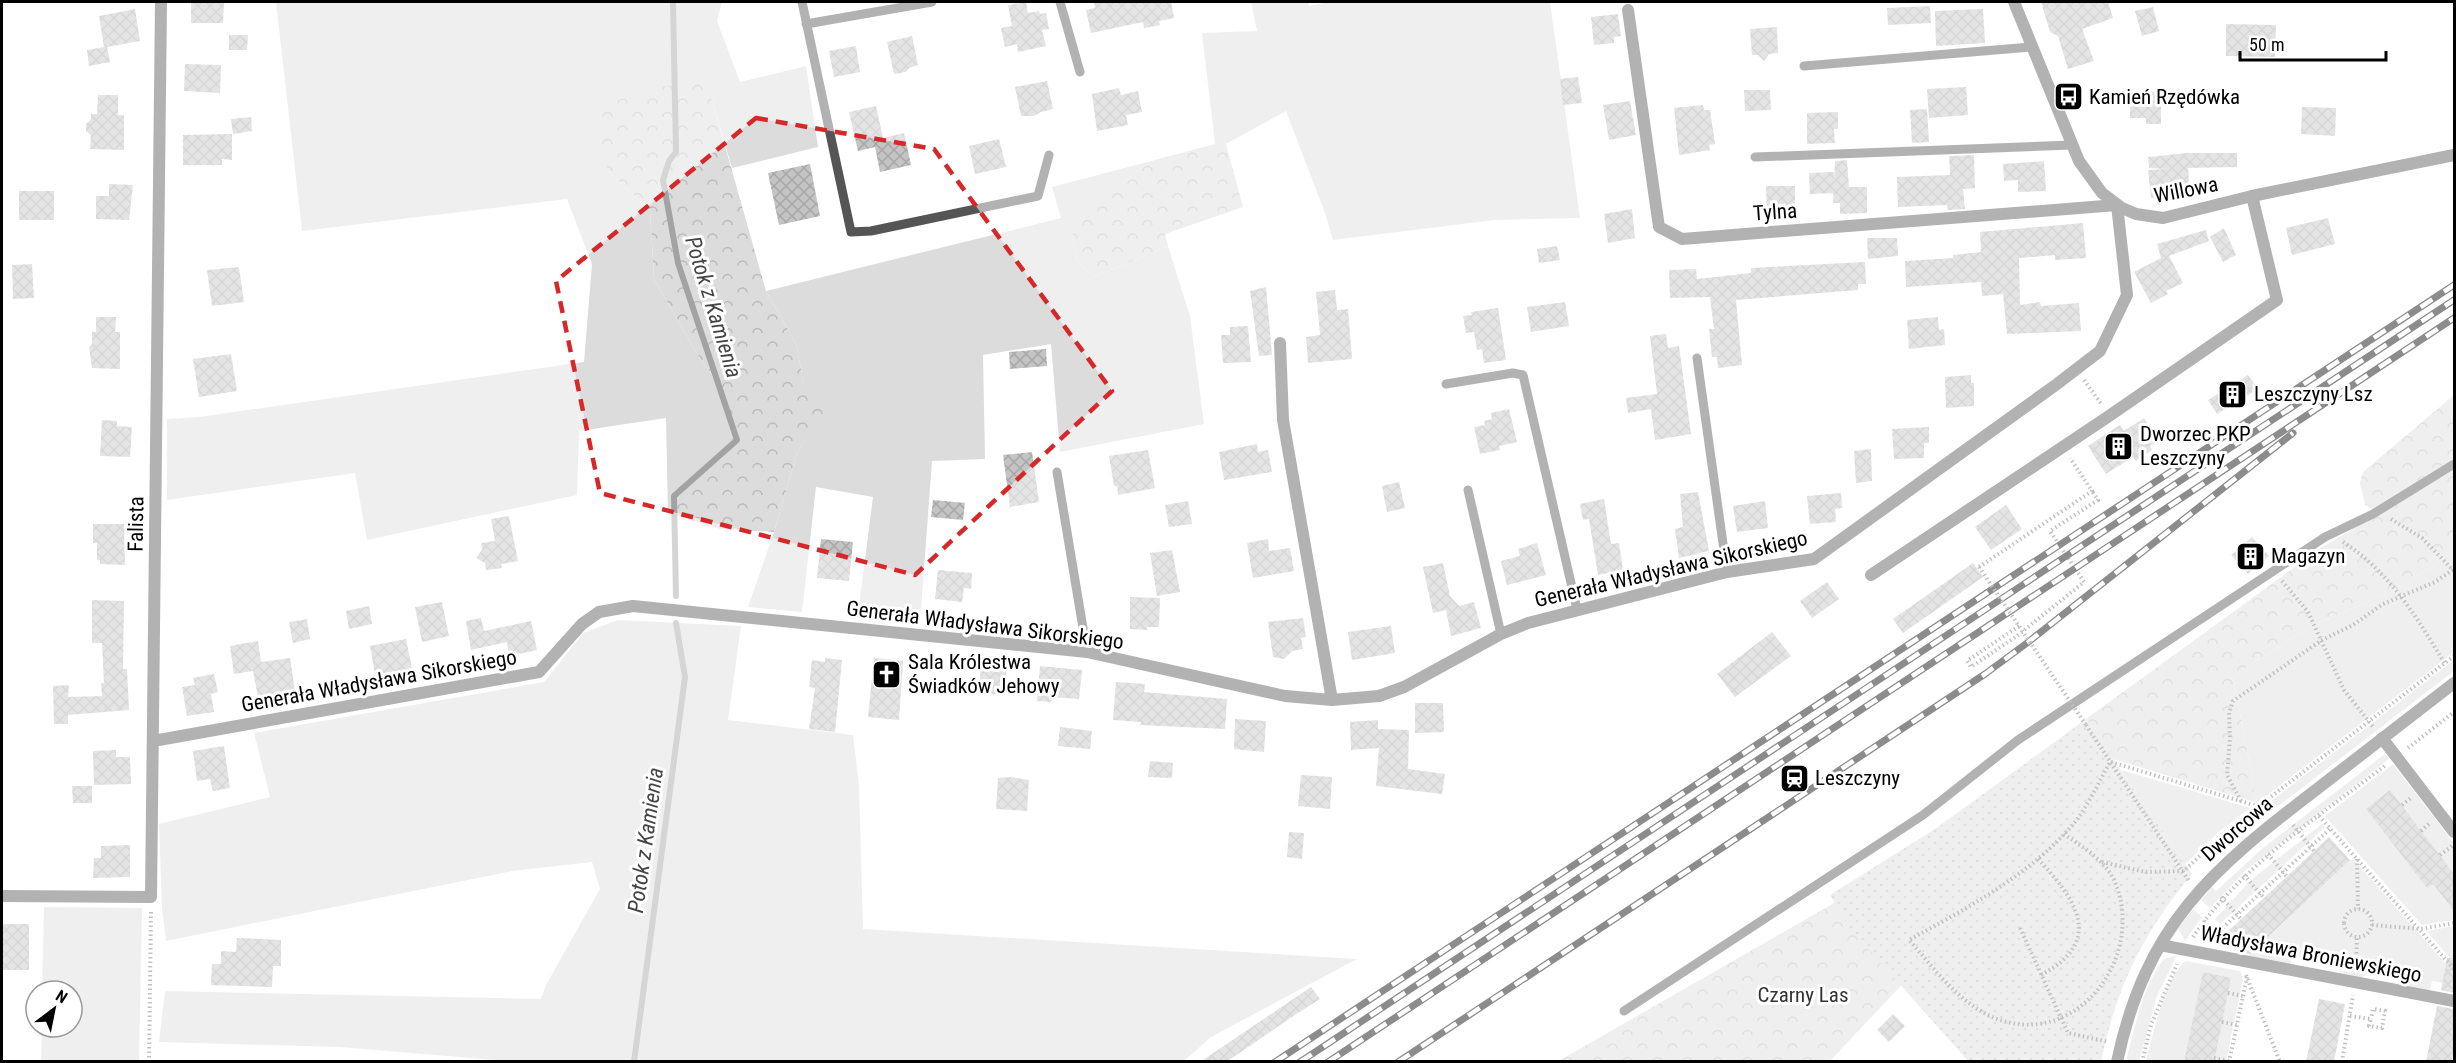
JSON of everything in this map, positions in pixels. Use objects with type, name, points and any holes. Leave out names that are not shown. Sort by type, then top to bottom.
[{"type":"street","name":"Falista","points":[[151,897],[161,2]]},
{"type":"street","name":"Willowa","points":[[2014,2],[2072,145],[2095,186],[2117,205],[2140,215],[2163,218],[2252,196],[2454,155]]},
{"type":"street","name":"Tylna","points":[[1628,10],[1659,227],[1682,239],[2117,205]]},
{"type":"street","points":[[1871,575],[2109,416],[2277,300],[2252,196]]},
{"type":"street","name":"Generała Władysława Sikorskiego","points":[[153,741],[538,672],[582,624],[599,612],[633,606],[1087,652],[1285,696],[1332,700],[1380,696],[1404,687],[1501,634],[1528,623],[1727,572],[1814,559],[2100,351],[2127,295],[2117,205]]},
{"type":"street","points":[[1280,343],[1283,420],[1332,700]]},
{"type":"street","name":"Dworcowa","points":[[2117,1062],[2130,1012],[2160,945],[2191,899],[2230,858],[2254,837],[2382,738],[2452,677]]},
{"type":"street","points":[[2382,738],[2454,832]]},
{"type":"street","points":[[2,896],[151,897]]},
{"type":"street","name":"Władysława Broniewskiego","points":[[2160,945],[2454,1001]]},
{"type":"lane","points":[[802,2],[851,232],[871,231],[1038,196],[1049,155]]},
{"type":"lane","points":[[806,24],[932,2]]},
{"type":"lane","points":[[1060,2],[1080,72]]},
{"type":"lane","points":[[1804,66],[2031,47]]},
{"type":"lane","points":[[1755,157],[2072,145]]},
{"type":"lane","points":[[1697,357],[1727,572]]},
{"type":"lane","points":[[1446,384],[1513,373],[1523,375],[1577,609]]},
{"type":"lane","points":[[1624,1011],[1923,815],[2018,740],[2325,537],[2373,514],[2454,464]]},
{"type":"lane","points":[[1057,472],[1087,652]]},
{"type":"lane","points":[[1468,490],[1501,634]]},
{"type":"path","points":[[2076,369],[2109,416]]},
{"type":"path","points":[[2019,626],[1967,661],[1971,667],[2018,636],[2084,582],[2050,531],[2098,500],[2070,458],[2078,450]]},
{"type":"path","points":[[2092,491],[1979,567],[2184,871]]},
{"type":"path","points":[[2241,801],[2227,775],[2230,740],[2229,712],[2233,701],[2322,640],[2353,625],[2383,604],[2435,582],[2454,570],[2422,538],[2389,518],[2373,514]]},
{"type":"path","points":[[2325,537],[2342,541],[2381,573],[2400,596],[2452,677]]},
{"type":"path","points":[[2274,571],[2308,612],[2344,690],[2382,738]]},
{"type":"path","points":[[2101,862],[2145,872],[2184,871],[2203,851],[2258,806],[2454,656]]},
{"type":"path","points":[[2189,942],[2222,899],[2268,855],[2454,712]]},
{"type":"path","points":[[2110,762],[2272,810]]},
{"type":"path","points":[[2064,834],[2101,862],[2113,879],[2120,899],[2124,924],[2120,948],[2112,969],[2088,1002],[2061,1018],[2032,1024],[2008,1022],[1989,1016],[1971,1005],[1909,940],[1978,900],[2038,859],[2064,834],[2082,812],[2110,762]]},
{"type":"path","points":[[2319,816],[2454,969]]},
{"type":"path","points":[[2293,825],[2314,851]]},
{"type":"path","points":[[2216,934],[2331,828]]},
{"type":"path","points":[[2254,837],[2287,877]]},
{"type":"path","points":[[2440,855],[2454,843]]},
{"type":"path","points":[[2230,858],[2264,898]]},
{"type":"path","points":[[2357,858],[2358,909]]},
{"type":"path","points":[[2038,859],[2072,899],[2080,921],[2076,939],[2066,956],[2054,968],[2041,975]]},
{"type":"path","points":[[2207,881],[2241,919]]},
{"type":"path","points":[[148,1062],[151,897]]},
{"type":"path","points":[[2358,909],[2367,912],[2372,925],[2368,934],[2357,938],[2347,933],[2343,924],[2350,912],[2358,909]]},
{"type":"path","points":[[2372,925],[2420,929],[2454,923]]},
{"type":"path","points":[[2020,928],[2068,1033],[2109,1042]]},
{"type":"path","points":[[2342,1062],[2356,983],[2357,938]]},
{"type":"path","points":[[2142,1062],[2158,1004],[2181,957]]},
{"type":"path","points":[[2214,1059],[2229,1061],[2247,976],[2280,1062]]},
{"type":"path","points":[[2228,993],[2243,996]]},
{"type":"path","points":[[2373,1009],[2385,1011],[2382,1028],[2369,1026],[2371,1019],[2373,1009]]},
{"type":"path","points":[[2350,1016],[2371,1019]]},
{"type":"path","points":[[2222,1022],[2237,1025]]},
{"type":"highlighted area","points":[[756,118],[934,149],[1112,391],[915,575],[600,493],[556,281]]},
{"type":"green space","points":[[276,2],[722,2],[717,21],[740,82],[806,66],[818,147],[732,168],[712,100],[608,171],[650,210],[654,279],[696,352],[723,391],[733,446],[685,487],[668,513],[666,418],[579,431],[577,495],[367,540],[355,473],[167,500],[167,419],[199,417],[584,362],[592,264],[567,199],[302,231]]},
{"type":"green space","points":[[1251,2],[1308,2],[1309,6],[1329,2],[1550,2],[1580,218],[1494,220],[1333,240],[1286,111],[1226,144],[1215,144],[1202,33],[1257,31]]},
{"type":"green space","points":[[698,82],[712,100],[766,291],[796,344],[804,384],[820,389],[829,405],[797,453],[774,532],[720,529],[668,513],[685,487],[733,446],[723,391],[696,352],[654,279],[650,210],[608,171],[593,111],[645,89]]},
{"type":"green space","points":[[1215,144],[1226,144],[1243,207],[1165,234],[1168,246],[1094,277],[1077,261],[1072,236],[1091,201],[1123,183],[1151,161]]},
{"type":"green space","points":[[1151,161],[1123,183],[1072,236],[1077,261],[1094,277],[1168,246],[1190,316],[1204,424],[1060,452],[1051,344],[983,355],[985,459],[932,461],[920,623],[858,614],[873,497],[816,487],[802,612],[748,607],[774,532],[797,453],[828,405],[804,385],[796,344],[766,291],[1061,218],[1052,187]]},
{"type":"green space","points":[[2454,395],[2454,459],[2372,509],[2365,505],[2360,483],[2363,472]]},
{"type":"green space","points":[[2454,469],[2454,551],[2398,589],[2311,626],[2233,676],[2257,803],[2113,759],[2086,719],[2321,548]]},
{"type":"green space","points":[[2454,551],[2454,652],[2257,803],[2233,676],[2311,626],[2398,589]]},
{"type":"green space","points":[[618,620],[741,626],[728,720],[853,735],[859,785],[863,929],[1357,959],[1211,1037],[1184,1061],[518,1062],[340,1047],[159,1042],[165,991],[541,999],[546,985],[600,889],[592,862],[512,871],[166,941],[162,908],[159,824],[270,797],[254,733],[544,682],[583,633]]},
{"type":"green space","points":[[2454,660],[2454,671],[2276,808],[2266,805]]},
{"type":"green space","points":[[2086,719],[2192,874],[2159,918],[2134,961],[2115,1008],[2101,1061],[1968,1061],[1849,927],[1830,895],[1938,827]]},
{"type":"green space","points":[[2385,754],[2389,759],[2246,870],[2210,908],[2201,900],[2212,887],[2216,891],[2263,848]]},
{"type":"green space","points":[[2393,764],[2454,843],[2454,920],[2422,925],[2325,816]]},
{"type":"green space","points":[[2121,770],[2250,808],[2221,830],[2185,864]]},
{"type":"green space","points":[[2322,824],[2325,827],[2220,924],[2215,919],[2252,879]]},
{"type":"green space","points":[[2350,860],[2354,860],[2454,973],[2454,985],[2432,981],[2430,991],[2409,987],[2404,976],[2371,970],[2361,978],[2343,975],[2344,965],[2292,955],[2290,965],[2246,958]]},
{"type":"green space","name":"Czarny Las","points":[[1881,876],[1911,975],[1830,1061],[1557,1062]]},
{"type":"green space","points":[[44,907],[142,908],[139,1061],[41,1061],[42,1039],[84,1039],[84,979],[42,979]]},
{"type":"green space","points":[[2193,909],[2202,917],[2185,941],[2178,928]]},
{"type":"green space","points":[[2454,926],[2454,963],[2427,931]]},
{"type":"green space","points":[[2177,955],[2157,996],[2139,1061],[2126,1061],[2140,1008],[2150,982],[2164,959]]},
{"type":"green space","points":[[2186,961],[2240,971],[2243,979],[2226,1061],[2146,1062],[2166,992],[2172,978]]},
{"type":"building","points":[[191,2],[224,2],[223,23],[191,23]]},
{"type":"building","points":[[1026,2],[1028,13],[1039,11],[1040,14],[1046,13],[1049,29],[1042,30],[1046,46],[1018,52],[1017,44],[1005,47],[1001,28],[1012,26],[1008,5]]},
{"type":"building","points":[[1094,2],[1171,2],[1174,18],[1159,21],[1160,25],[1144,28],[1143,22],[1091,33],[1086,10],[1095,8]]},
{"type":"building","points":[[2041,2],[2108,2],[2113,18],[2082,29],[2094,61],[2068,69],[2058,36],[2050,32]]},
{"type":"building","points":[[1930,6],[1931,23],[1888,25],[1887,8]]},
{"type":"building","points":[[2153,7],[2159,31],[2142,36],[2135,11]]},
{"type":"building","points":[[135,9],[140,41],[107,47],[110,62],[89,66],[87,50],[104,47],[99,16]]},
{"type":"building","points":[[1983,9],[1985,43],[1936,46],[1935,11]]},
{"type":"building","points":[[1618,14],[1621,36],[1614,37],[1614,43],[1594,45],[1591,17]]},
{"type":"building","points":[[2226,24],[2276,25],[2275,57],[2226,56]]},
{"type":"building","points":[[1777,27],[1778,53],[1769,54],[1764,61],[1758,55],[1752,55],[1750,29]]},
{"type":"building","points":[[229,35],[248,35],[247,50],[229,50]]},
{"type":"building","points":[[912,36],[918,65],[909,68],[906,72],[894,74],[887,42]]},
{"type":"building","points":[[856,46],[860,72],[834,77],[829,51]]},
{"type":"building","points":[[185,64],[221,65],[220,93],[184,91]]},
{"type":"building","points":[[1578,77],[1582,103],[1563,105],[1560,79]]},
{"type":"building","points":[[1047,81],[1053,109],[1034,116],[1021,116],[1015,87]]},
{"type":"building","points":[[1966,87],[1968,115],[1929,118],[1927,89]]},
{"type":"building","points":[[1119,88],[1121,95],[1138,91],[1142,112],[1126,115],[1128,125],[1097,131],[1092,94]]},
{"type":"building","points":[[1744,90],[1770,90],[1771,110],[1745,111]]},
{"type":"building","points":[[2130,91],[2161,92],[2161,124],[2146,124],[2146,118],[2130,118]]},
{"type":"building","points":[[98,95],[118,95],[118,115],[124,115],[124,150],[90,149],[91,135],[86,131],[86,124],[91,119],[91,114],[97,114]]},
{"type":"building","points":[[1630,101],[1636,135],[1609,140],[1603,105]]},
{"type":"building","points":[[1703,105],[1704,110],[1710,110],[1715,144],[1709,145],[1710,150],[1679,155],[1674,108]]},
{"type":"building","points":[[876,106],[883,138],[904,133],[911,165],[880,172],[875,147],[858,151],[849,112]]},
{"type":"building","points":[[2302,107],[2336,108],[2335,136],[2301,134]]},
{"type":"building","points":[[1927,109],[1929,142],[1912,143],[1910,110]]},
{"type":"building","points":[[1838,112],[1838,129],[1834,129],[1835,143],[1807,144],[1807,113]]},
{"type":"building","points":[[251,117],[252,131],[233,134],[231,119]]},
{"type":"building","points":[[232,134],[232,160],[222,159],[222,165],[183,165],[183,135]]},
{"type":"building","points":[[999,139],[1006,167],[975,174],[969,146]]},
{"type":"building","points":[[2187,153],[2237,153],[2237,167],[2188,168],[2190,194],[2151,198],[2148,170],[2165,169],[2149,168],[2148,157]]},
{"type":"building","points":[[1974,155],[1975,188],[1963,189],[1965,209],[1948,210],[1947,205],[1898,207],[1897,177],[1950,175],[1949,156]]},
{"type":"building","points":[[1847,160],[1849,187],[1867,187],[1867,213],[1840,214],[1840,203],[1833,203],[1835,161]]},
{"type":"building","points":[[2044,161],[2046,191],[2018,192],[2018,180],[2004,181],[2003,164]]},
{"type":"building","points":[[810,164],[820,216],[779,225],[768,173]]},
{"type":"building","points":[[1834,172],[1834,193],[1810,194],[1809,173]]},
{"type":"building","points":[[109,184],[133,185],[129,220],[96,219],[96,196],[109,196]]},
{"type":"building","points":[[1766,186],[1795,186],[1795,213],[1767,213]]},
{"type":"building","points":[[19,191],[54,191],[54,220],[19,220]]},
{"type":"building","points":[[1632,209],[1635,238],[1608,243],[1604,214]]},
{"type":"building","points":[[2328,218],[2335,244],[2292,255],[2286,228]]},
{"type":"building","points":[[2083,223],[2086,258],[2055,260],[2055,255],[2019,258],[2020,305],[2040,302],[2041,306],[2079,303],[2081,331],[2007,334],[2003,294],[1982,296],[1981,282],[1906,287],[1905,261],[1953,258],[1953,255],[1981,252],[1980,232]]},
{"type":"building","points":[[2224,228],[2236,255],[2223,262],[2210,237]]},
{"type":"building","points":[[2206,230],[2209,241],[2169,256],[2183,283],[2166,291],[2168,294],[2151,303],[2134,272],[2161,258],[2157,244]]},
{"type":"building","points":[[1867,238],[1897,238],[1898,256],[1868,259]]},
{"type":"building","points":[[1557,246],[1560,260],[1539,263],[1537,249]]},
{"type":"building","points":[[1865,262],[1866,284],[1858,284],[1858,290],[1736,300],[1742,365],[1718,368],[1717,357],[1712,357],[1709,329],[1714,329],[1710,297],[1670,298],[1669,270],[1696,269],[1697,279],[1751,273],[1751,268]]},
{"type":"building","points":[[32,264],[34,298],[13,299],[12,265]]},
{"type":"building","points":[[239,267],[244,302],[212,306],[207,270]]},
{"type":"building","points":[[1266,287],[1272,355],[1259,356],[1250,291]]},
{"type":"building","points":[[1335,290],[1337,310],[1348,309],[1352,359],[1308,363],[1306,337],[1320,335],[1316,292]]},
{"type":"building","points":[[1565,302],[1569,326],[1531,332],[1527,307]]},
{"type":"building","points":[[1498,308],[1506,360],[1484,363],[1482,349],[1477,350],[1474,332],[1466,333],[1463,316],[1472,315],[1471,312]]},
{"type":"building","points":[[96,317],[116,317],[115,332],[120,332],[120,369],[92,368],[89,347],[92,344],[92,332],[96,332]]},
{"type":"building","points":[[1938,317],[1939,330],[1944,329],[1945,345],[1909,349],[1907,320]]},
{"type":"building","points":[[1248,326],[1251,362],[1223,363],[1221,335],[1230,335],[1230,327]]},
{"type":"building","points":[[1666,334],[1668,348],[1679,346],[1691,434],[1655,440],[1651,409],[1628,413],[1626,398],[1657,394],[1650,336]]},
{"type":"building","points":[[1046,349],[1047,366],[1010,369],[1009,352]]},
{"type":"building","points":[[231,354],[237,391],[199,397],[193,359]]},
{"type":"building","points":[[1971,375],[1971,383],[1974,383],[1974,406],[1946,408],[1945,377]]},
{"type":"building","name":"Leszczyny Lsz","points":[[2248,375],[2258,389],[2217,414],[2208,400]]},
{"type":"building","points":[[1509,409],[1517,442],[1499,446],[1500,450],[1480,454],[1474,427],[1485,425],[1484,421],[1492,419],[1491,413]]},
{"type":"building","name":"Dworzec PKP Leszczyny","points":[[2144,418],[2158,441],[2150,446],[2152,450],[2136,461],[2133,457],[2106,474],[2088,446],[2120,425],[2124,431]]},
{"type":"building","points":[[102,420],[117,421],[117,426],[132,427],[130,457],[100,456]]},
{"type":"building","points":[[1929,427],[1929,443],[1924,443],[1924,458],[1894,459],[1892,429]]},
{"type":"building","points":[[1257,444],[1258,452],[1268,450],[1272,472],[1224,480],[1219,452]]},
{"type":"building","points":[[1871,449],[1872,481],[1856,483],[1854,451]]},
{"type":"building","points":[[1148,450],[1155,488],[1118,495],[1117,486],[1114,486],[1109,456]]},
{"type":"building","points":[[1032,452],[1039,502],[1010,507],[1003,455]]},
{"type":"building","points":[[1399,482],[1405,508],[1387,512],[1382,486]]},
{"type":"building","points":[[1698,492],[1709,551],[1679,558],[1675,529],[1683,527],[1680,494]]},
{"type":"building","points":[[1841,493],[1842,508],[1835,509],[1836,522],[1810,524],[1807,496]]},
{"type":"building","points":[[1604,499],[1611,544],[1619,543],[1623,570],[1598,575],[1589,519],[1583,520],[1580,504]]},
{"type":"building","points":[[933,500],[965,503],[963,520],[931,517]]},
{"type":"building","points":[[1188,501],[1192,524],[1169,527],[1165,505]]},
{"type":"building","points":[[1765,501],[1768,528],[1737,532],[1733,506]]},
{"type":"building","points":[[2006,505],[2022,529],[1991,550],[1975,527]]},
{"type":"building","points":[[509,516],[518,561],[501,564],[502,568],[486,570],[485,563],[476,558],[482,550],[481,543],[495,541],[491,519]]},
{"type":"building","points":[[93,524],[124,524],[125,565],[100,564],[100,560],[97,560],[97,543],[93,543]]},
{"type":"building","name":"Magazyn","points":[[2252,537],[2269,556],[2248,574],[2231,555]]},
{"type":"building","points":[[821,539],[853,542],[849,581],[817,578]]},
{"type":"building","points":[[1268,539],[1269,551],[1290,548],[1294,571],[1253,578],[1247,543]]},
{"type":"building","points":[[1537,543],[1546,575],[1507,585],[1501,561],[1520,556],[1518,549]]},
{"type":"building","points":[[1172,550],[1180,592],[1157,596],[1150,553]]},
{"type":"building","points":[[1443,563],[1450,596],[1459,606],[1474,602],[1481,628],[1451,636],[1446,610],[1433,613],[1423,567]]},
{"type":"building","points":[[1973,563],[1983,577],[1903,633],[1893,619]]},
{"type":"building","points":[[938,570],[972,573],[971,589],[964,588],[962,602],[935,599]]},
{"type":"building","points":[[1827,582],[1839,599],[1812,618],[1800,601]]},
{"type":"building","points":[[1130,597],[1160,598],[1159,627],[1147,627],[1147,630],[1130,629]]},
{"type":"building","points":[[92,600],[124,601],[123,669],[127,669],[129,710],[68,715],[68,724],[54,724],[53,686],[69,685],[68,697],[102,696],[101,683],[104,683],[102,643],[92,643]]},
{"type":"building","points":[[442,602],[449,636],[422,642],[415,607]]},
{"type":"building","points":[[369,606],[372,624],[349,629],[346,611]]},
{"type":"building","points":[[481,618],[484,631],[531,621],[537,650],[509,656],[507,642],[471,650],[466,621]]},
{"type":"building","points":[[1303,618],[1306,637],[1301,638],[1303,649],[1292,651],[1284,659],[1273,657],[1268,622]]},
{"type":"building","points":[[307,619],[310,639],[293,643],[289,622]]},
{"type":"building","points":[[1391,626],[1395,653],[1352,660],[1348,632]]},
{"type":"building","points":[[1772,632],[1791,656],[1735,697],[1717,674]]},
{"type":"building","points":[[406,639],[413,673],[376,680],[370,646]]},
{"type":"building","points":[[258,641],[261,662],[290,658],[295,690],[258,697],[253,671],[234,674],[230,646]]},
{"type":"building","points":[[825,658],[842,660],[835,732],[809,729],[815,688],[809,687],[812,660],[825,662]]},
{"type":"building","points":[[874,658],[903,661],[899,720],[868,717]]},
{"type":"building","points":[[981,664],[1007,667],[1004,695],[979,693]]},
{"type":"building","points":[[1040,666],[1082,670],[1079,699],[1052,697],[1051,702],[1037,701]]},
{"type":"building","points":[[214,674],[218,692],[211,694],[214,712],[187,716],[182,687],[195,685],[193,678]]},
{"type":"building","points":[[1116,682],[1145,684],[1144,692],[1227,699],[1225,729],[1140,725],[1141,722],[1113,720]]},
{"type":"building","points":[[1415,703],[1443,703],[1444,732],[1415,733]]},
{"type":"building","points":[[1235,719],[1266,721],[1264,752],[1234,749]]},
{"type":"building","points":[[1378,720],[1378,729],[1409,730],[1408,769],[1445,774],[1442,794],[1376,786],[1379,748],[1351,750],[1350,722]]},
{"type":"building","points":[[1060,727],[1092,731],[1090,749],[1058,746]]},
{"type":"building","points":[[224,746],[230,788],[213,791],[210,779],[197,781],[193,751]]},
{"type":"building","points":[[116,750],[116,757],[130,757],[131,784],[94,785],[93,751]]},
{"type":"building","points":[[1150,761],[1173,763],[1172,778],[1148,777]]},
{"type":"building","points":[[1301,775],[1332,777],[1330,809],[1298,806]]},
{"type":"building","points":[[998,778],[1029,780],[1027,811],[996,809]]},
{"type":"building","points":[[72,786],[92,786],[92,803],[73,803]]},
{"type":"building","points":[[2390,790],[2454,874],[2454,911],[2433,884],[2427,888],[2366,809]]},
{"type":"building","points":[[1289,832],[1304,833],[1302,859],[1287,857]]},
{"type":"building","points":[[2329,837],[2350,860],[2250,954],[2241,952],[2224,935]]},
{"type":"building","points":[[130,845],[130,877],[93,878],[94,858],[101,858],[101,846]]},
{"type":"building","points":[[2,924],[29,924],[29,970],[2,970]]},
{"type":"building","points":[[237,938],[281,940],[281,966],[273,966],[272,987],[211,985],[212,964],[221,964],[221,951],[236,952]]},
{"type":"building","points":[[2447,958],[2454,958],[2454,993],[2441,990]]},
{"type":"building","points":[[2203,972],[2231,978],[2214,1062],[2184,1062]]},
{"type":"building","points":[[1311,987],[1320,999],[1226,1062],[1200,1062]]},
{"type":"building","points":[[2319,999],[2345,1004],[2334,1062],[2306,1062]]},
{"type":"building","points":[[2437,1006],[2454,1009],[2452,1062],[2426,1062]]},
{"type":"building","points":[[1893,1014],[1905,1026],[1889,1042],[1877,1030]]},
{"type":"waterway","name":"Potok z Kamienia","points":[[673,2],[676,152],[669,161],[663,180],[678,263],[737,440],[674,496],[676,596]]},
{"type":"waterway","name":"Potok z Kamienia","points":[[634,1062],[685,677],[676,623]]},
{"type":"railway","points":[[1275,1062],[2454,285]]},
{"type":"railway","points":[[1300,1062],[2454,300]]},
{"type":"railway","points":[[1328,1062],[2454,318]]},
{"type":"railway","points":[[1398,1062],[1985,674],[2293,433]]},
{"type":"place","name":"Kamień Rzędówka","points":[[2068,97]]},
{"type":"place","name":"Leszczyny Lsz","points":[[2233,394]]},
{"type":"place","name":"Dworzec PKP Leszczyny","points":[[2119,446]]},
{"type":"place","name":"Magazyn","points":[[2250,556]]},
{"type":"place","name":"Sala Królestwa Świadków Jehowy","points":[[887,674]]},
{"type":"place","name":"Leszczyny","points":[[1794,778]]}]
